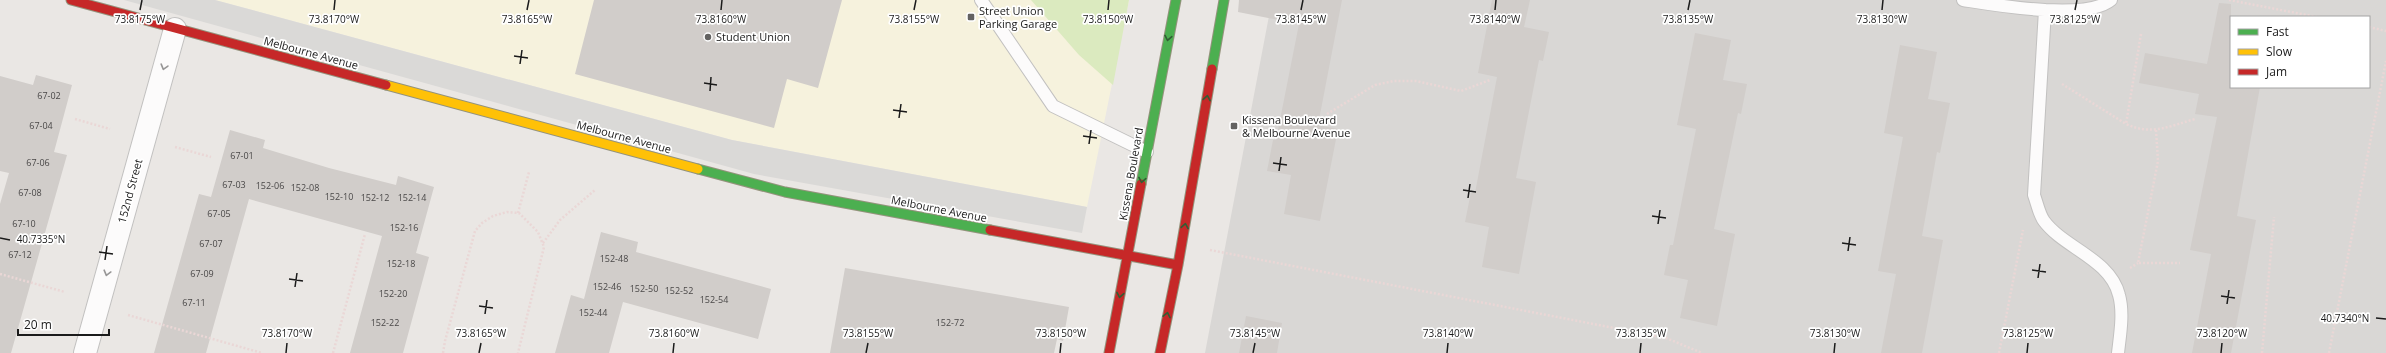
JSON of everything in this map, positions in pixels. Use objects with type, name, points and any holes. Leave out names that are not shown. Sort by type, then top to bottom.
[{"type":"street","name":"Melbourne Avenue","points":[[71,0],[785,192],[1128,257],[1178,265]]},
{"type":"street","name":"Kissena Boulevard","points":[[1109,353],[1176,0]]},
{"type":"street","points":[[1160,353],[1178,265],[1224,0]]},
{"type":"street","name":"152nd Street","points":[[85,353],[175,29]]},
{"type":"lane","points":[[981,0],[1053,106],[1147,152]]},
{"type":"lane","points":[[1963,0],[2045,10],[2077,11],[2092,9],[2111,0]]},
{"type":"lane","points":[[2045,10],[2034,195],[2044,220],[2072,246],[2100,266],[2113,280],[2119,295],[2121,321],[2118,353]]},
{"type":"path","points":[[2229,0],[2312,16]]},
{"type":"path","points":[[2370,27],[2386,31]]},
{"type":"path","points":[[2126,124],[2141,34]]},
{"type":"path","points":[[2329,353],[2386,61]]},
{"type":"path","points":[[2042,72],[2126,124],[2139,130],[2156,130],[2195,119]]},
{"type":"path","points":[[1327,114],[1375,85],[1394,81],[1416,81],[1461,91],[1490,80]]},
{"type":"path","points":[[75,119],[110,129]]},
{"type":"path","points":[[2156,130],[2158,161],[2138,263],[2180,263]]},
{"type":"path","points":[[175,147],[211,157]]},
{"type":"path","points":[[518,213],[529,172]]},
{"type":"path","points":[[543,243],[560,220],[595,190]]},
{"type":"path","points":[[1999,353],[2026,216],[2034,195]]},
{"type":"path","points":[[443,353],[444,341],[475,231],[493,216],[508,212],[518,213],[538,232],[544,247],[518,353]]},
{"type":"path","points":[[2262,353],[2274,217]]},
{"type":"path","points":[[333,353],[365,234]]},
{"type":"path","points":[[1210,250],[1666,338],[1702,353]]},
{"type":"path","points":[[0,274],[65,292]]},
{"type":"path","points":[[128,315],[262,353]]},
{"type":"shaded area","points":[[124,0],[215,0],[732,140],[1087,207],[1082,233],[754,174]]},
{"type":"shaded area","points":[[215,0],[1129,0],[1087,207],[732,140]]},
{"type":"shaded area","points":[[1272,0],[2386,0],[2386,353],[1205,353]]},
{"type":"green space","points":[[1031,0],[1129,0],[1113,85],[1079,55]]},
{"type":"building","name":"Student Union","points":[[594,0],[842,0],[818,88],[787,79],[774,128],[575,74]]},
{"type":"building","points":[[1239,0],[1342,0],[1318,125],[1338,129],[1320,221],[1284,214],[1291,175],[1267,171],[1273,140],[1276,140],[1299,24],[1238,12]]},
{"type":"building","points":[[1492,0],[1530,0],[1524,27],[1549,32],[1543,61],[1539,60],[1516,178],[1536,182],[1519,274],[1482,267],[1489,227],[1465,222],[1471,192],[1475,193],[1497,77],[1478,73]]},
{"type":"building","points":[[2219,3],[2231,4],[2230,88],[2260,88],[2237,216],[2256,220],[2231,353],[2192,353],[2211,254],[2190,250],[2217,117],[2195,114],[2199,94],[2139,83],[2145,53],[2207,64]]},
{"type":"building","points":[[1695,33],[1731,40],[1723,80],[1747,84],[1741,114],[1738,113],[1714,229],[1735,234],[1717,326],[1680,318],[1688,280],[1664,275],[1670,245],[1673,245],[1696,129],[1677,125]]},
{"type":"building","points":[[1900,45],[1937,52],[1928,99],[1950,103],[1940,153],[1937,152],[1922,236],[1943,240],[1922,353],[1881,353],[1896,274],[1878,271],[1903,137],[1884,133]]},
{"type":"building","points":[[36,75],[72,85],[54,152],[67,155],[11,353],[0,353],[0,204],[9,173],[0,171],[0,76],[33,85]]},
{"type":"building","points":[[230,130],[265,140],[263,148],[329,168],[396,185],[398,176],[434,187],[416,253],[429,257],[403,353],[350,353],[382,236],[249,199],[206,353],[154,353],[199,194],[211,197]]},
{"type":"building","points":[[601,232],[638,242],[636,252],[771,289],[758,339],[623,302],[609,353],[555,353],[571,295],[584,299]]},
{"type":"building","points":[[845,268],[1069,307],[1063,341],[1057,339],[1054,353],[830,353]]},
{"type":"building","points":[[1246,316],[1282,323],[1277,353],[1239,353]]},
{"type":"traffic: fast","points":[[1141,184],[1176,0]]},
{"type":"traffic: fast","points":[[1212,69],[1224,0]]},
{"type":"traffic: fast","points":[[698,169],[785,192],[990,230]]},
{"type":"traffic: slow","points":[[386,85],[698,169]]},
{"type":"traffic: jam","points":[[71,0],[386,85]]},
{"type":"traffic: jam","points":[[1160,353],[1178,265],[1212,69]]},
{"type":"traffic: jam","points":[[1109,353],[1141,184]]},
{"type":"traffic: jam","points":[[990,230],[1178,265]]},
{"type":"place","name":"Street Union Parking Garage","points":[[971,17]]},
{"type":"place","name":"Student Union","points":[[708,37]]},
{"type":"place","name":"Kissena Boulevard & Melbourne Avenue","points":[[1234,126]]}]
